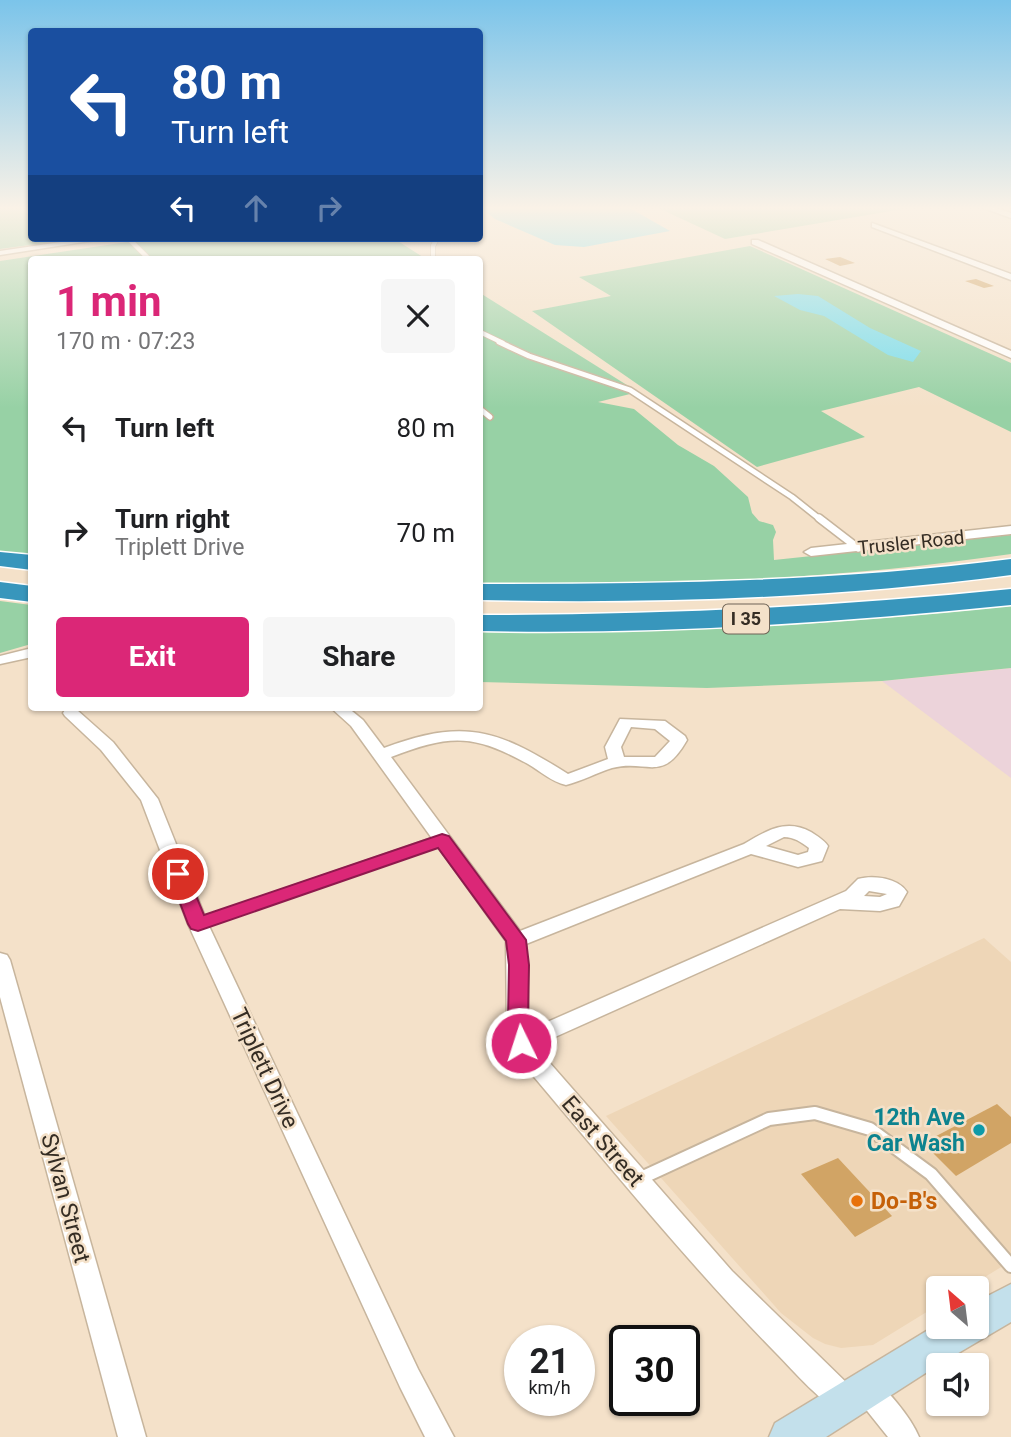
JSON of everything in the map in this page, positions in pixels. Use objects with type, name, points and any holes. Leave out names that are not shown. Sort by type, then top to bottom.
[{"type":"highway","points":[[0,559],[28,563]]},
{"type":"highway","name":"I 35","points":[[483,592],[684,592],[834,584],[1011,567]]},
{"type":"highway","points":[[0,590],[28,594]]},
{"type":"highway","name":"I 35","points":[[483,623],[713,621],[831,614],[1011,597]]},
{"type":"main road","points":[[989,1315],[1011,1302]]},
{"type":"main road","points":[[789,1437],[949,1339]]},
{"type":"street","points":[[828,274],[1011,355]]},
{"type":"street","name":"Trusler Road","points":[[811,552],[1011,530]]},
{"type":"street","points":[[0,660],[28,653]]},
{"type":"street","points":[[343,711],[357,723],[516,940],[521,1043],[838,902]]},
{"type":"street","name":"Triplett Drive","points":[[71,713],[107,746],[149,799],[198,924],[409,1378],[440,1437]]},
{"type":"street","points":[[381,755],[444,734],[490,740],[537,761],[566,780],[617,762]]},
{"type":"street","points":[[516,940],[751,848]]},
{"type":"street","name":"Sylvan Street","points":[[0,960],[132,1437]]},
{"type":"street","name":"East Street","points":[[521,1043],[637,1181],[797,1358],[857,1395],[905,1437]]},
{"type":"lane","points":[[483,333],[529,356],[630,390],[792,497],[858,548]]},
{"type":"lane","points":[[483,411],[490,417]]},
{"type":"lane","points":[[198,924],[442,840]]},
{"type":"lane","points":[[637,1181],[769,1119],[816,1113],[870,1129],[930,1174],[1011,1266]]},
{"type":"shaded area","points":[[1011,668],[1011,778],[882,681],[986,671]]},
{"type":"shaded area","points":[[984,938],[1011,962],[1011,1261],[987,1276],[926,1276],[926,1312],[873,1345],[841,1348],[825,1344],[781,1313],[606,1116]]},
{"type":"green space","points":[[0,274],[28,274],[28,556],[0,552]]},
{"type":"green space","points":[[595,274],[813,274],[1011,363],[1011,432],[919,387],[821,411],[865,437],[757,467],[532,311],[611,296],[579,277]]},
{"type":"green space","points":[[483,295],[638,392],[598,402],[634,409],[678,445],[714,466],[748,497],[752,513],[759,521],[773,525],[776,532],[773,540],[774,560],[1011,535],[1011,554],[945,563],[746,580],[483,585]]},
{"type":"green space","points":[[0,601],[28,605],[28,645],[0,653]]},
{"type":"green space","points":[[1011,606],[1011,668],[882,681],[707,688],[483,682],[483,632],[679,630],[878,618]]},
{"type":"water","points":[[774,296],[818,296],[870,328],[921,351],[913,362],[888,355],[824,316],[800,310]]},
{"type":"building","points":[[976,279],[994,286],[984,288],[965,281]]},
{"type":"building","name":"12th Ave Car Wash","points":[[997,1104],[1011,1117],[1011,1143],[956,1176],[923,1143]]},
{"type":"building","points":[[838,1158],[892,1216],[855,1237],[801,1174]]},
{"type":"place","name":"12th Ave Car Wash","points":[[979,1130]]},
{"type":"place","name":"Do-B's","points":[[857,1201]]},
{"type":"route","points":[[178,874],[198,924],[442,840],[516,940],[521,1043]]}]
